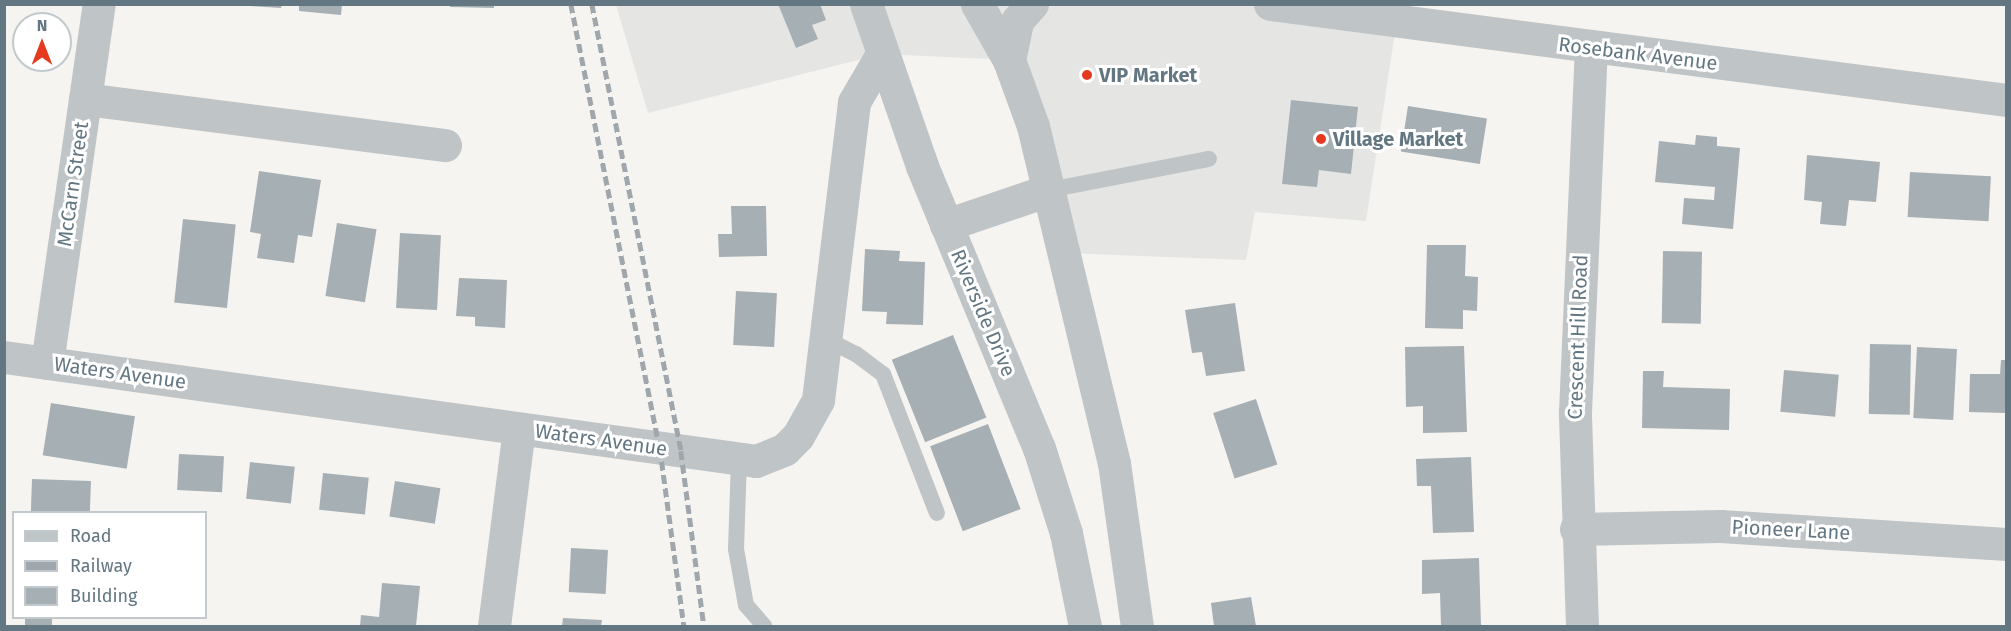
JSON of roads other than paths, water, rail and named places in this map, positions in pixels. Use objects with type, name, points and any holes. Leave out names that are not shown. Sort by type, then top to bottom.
[{"type":"street","name":"McCarn Street","points":[[47,363],[99,4]]},
{"type":"street","name":"Riverside Drive","points":[[866,4],[882,54],[946,225],[1039,448],[1066,533],[1085,627]]},
{"type":"street","points":[[977,4],[1009,60],[1033,126],[1114,463],[1137,627]]},
{"type":"street","points":[[1009,60],[1017,21],[1032,4]]},
{"type":"street","name":"Rosebank Avenue","points":[[1270,4],[1591,48],[2007,100]]},
{"type":"street","name":"Crescent Hill Road","points":[[1582,627],[1576,529],[1579,274],[1591,48]]},
{"type":"street","name":"Waters Avenue","points":[[4,357],[756,461],[785,449],[798,436],[818,400],[854,102],[882,54]]},
{"type":"street","points":[[85,99],[445,145]]},
{"type":"street","points":[[946,225],[1049,190]]},
{"type":"street","points":[[494,627],[519,429]]},
{"type":"street","name":"Pioneer Lane","points":[[1576,529],[1720,526],[2007,544]]},
{"type":"lane","points":[[1049,190],[1209,159]]},
{"type":"lane","points":[[826,339],[856,354],[883,374],[937,513]]},
{"type":"lane","points":[[739,459],[736,549],[746,605],[764,627]]},
{"type":"railway","points":[[571,4],[660,448],[684,626]]},
{"type":"railway","points":[[592,4],[681,451],[704,626]]},
{"type":"place","name":"VIP Market","points":[[1087,75]]},
{"type":"place","name":"Village Market","points":[[1321,139]]}]
